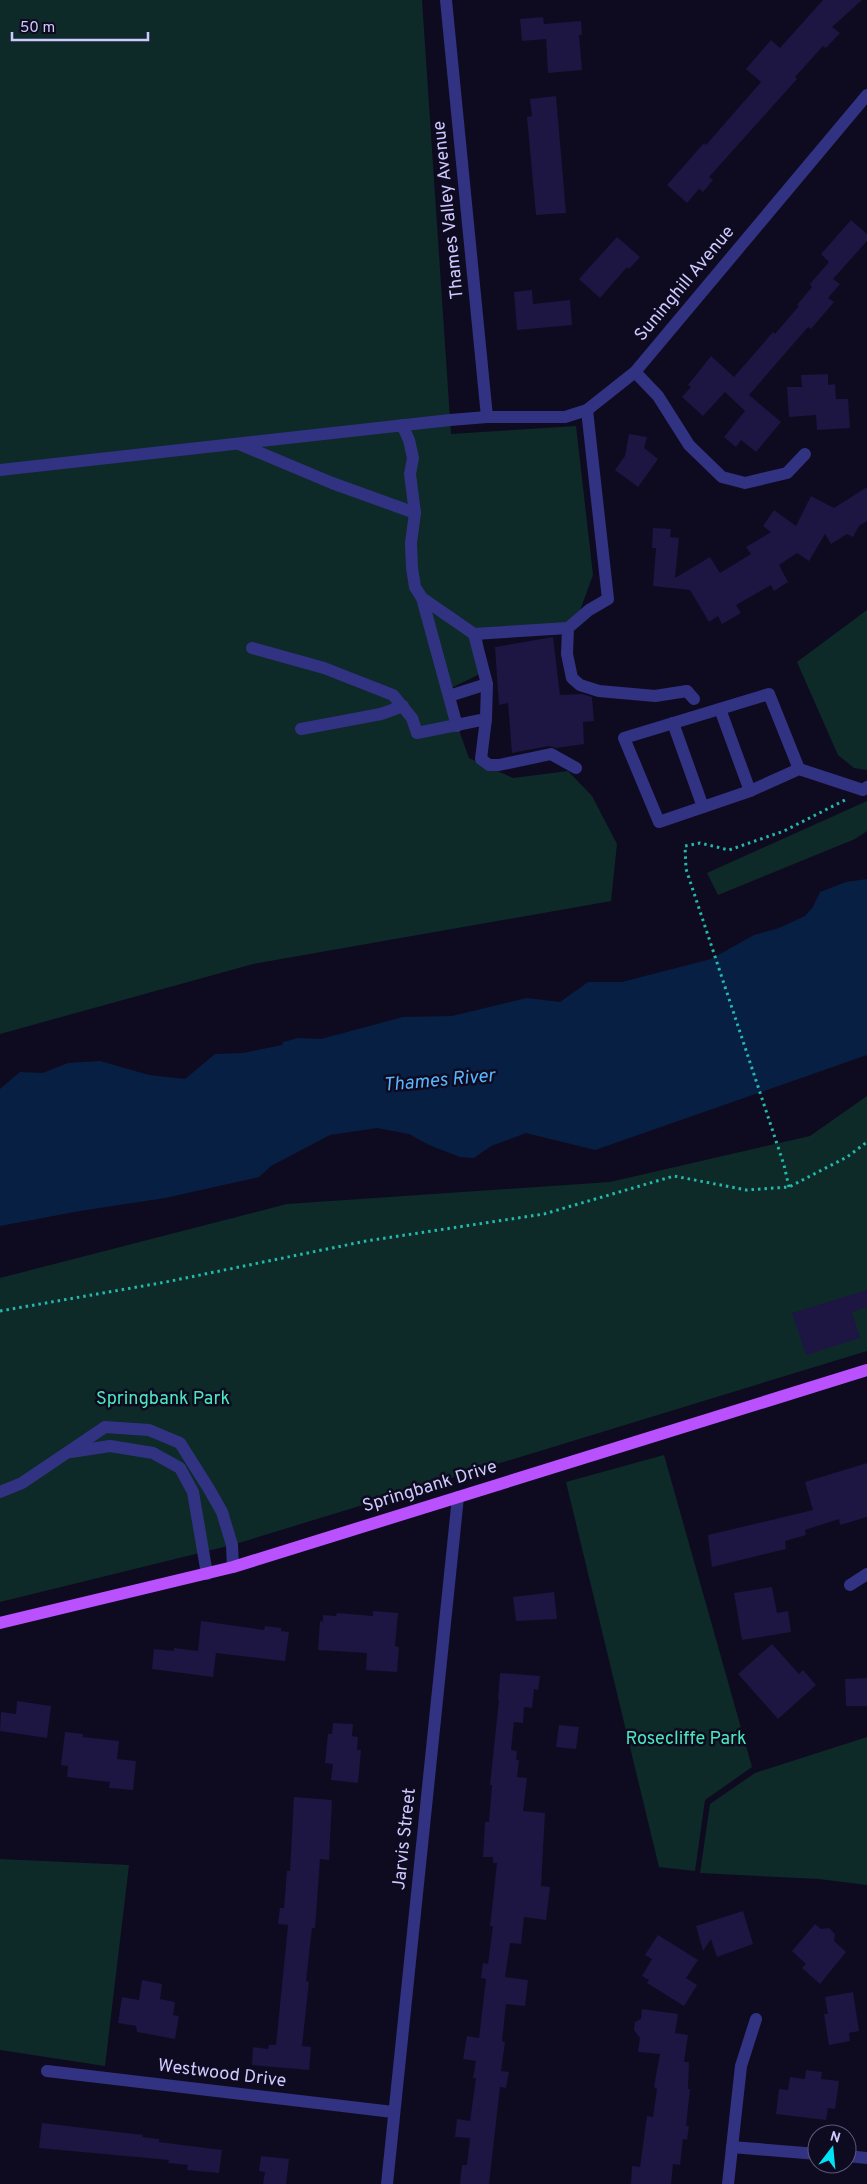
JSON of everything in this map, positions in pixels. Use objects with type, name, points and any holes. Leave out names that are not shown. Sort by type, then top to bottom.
[{"type":"main road","name":"Springbank Drive","points":[[0,1623],[233,1567],[867,1370]]},
{"type":"street","name":"Thames Valley Avenue","points":[[446,0],[487,416]]},
{"type":"street","name":"Suninghill Avenue","points":[[0,470],[487,416],[565,417],[586,410],[635,372],[867,95]]},
{"type":"street","points":[[635,372],[658,396],[689,445],[722,477],[745,483],[787,473],[805,454]]},
{"type":"street","points":[[422,598],[474,634],[568,628],[589,610],[608,599],[586,410]]},
{"type":"street","points":[[402,425],[409,440],[413,458],[410,474],[415,513],[410,543],[415,587],[422,598],[457,726]]},
{"type":"street","points":[[236,443],[332,483],[415,513]]},
{"type":"street","points":[[568,628],[567,654],[572,678],[580,686],[598,691],[655,696],[687,692],[694,699]]},
{"type":"street","points":[[474,634],[487,684],[486,720],[481,759],[489,765],[499,765],[551,754],[576,768]]},
{"type":"street","points":[[252,648],[356,679],[393,694],[412,718],[416,734],[486,720]]},
{"type":"street","points":[[449,696],[487,684]]},
{"type":"street","points":[[799,769],[769,694],[624,738],[659,822],[750,791],[799,769],[865,788]]},
{"type":"street","points":[[301,729],[382,714],[403,706]]},
{"type":"street","points":[[720,709],[750,791]]},
{"type":"street","points":[[673,723],[703,807]]},
{"type":"street","points":[[0,1492],[22,1483],[106,1427],[149,1430],[180,1443],[222,1512],[232,1544],[233,1567]]},
{"type":"street","points":[[66,1453],[110,1446],[152,1453],[180,1468],[193,1492],[208,1574]]},
{"type":"street","name":"Jarvis Street","points":[[387,2184],[458,1497]]},
{"type":"street","points":[[850,1585],[867,1574]]},
{"type":"street","points":[[728,2184],[742,2066],[756,2020]]},
{"type":"street","name":"Westwood Drive","points":[[47,2071],[394,2112]]},
{"type":"street","points":[[732,2147],[807,2153]]},
{"type":"path","points":[[789,1187],[784,1165],[686,869],[685,846],[700,843],[729,850],[784,832],[865,788]]},
{"type":"path","points":[[0,1311],[166,1282],[366,1241],[544,1214],[674,1176],[746,1190],[789,1187],[847,1157],[867,1142]]},
{"type":"green space","points":[[0,0],[422,0],[451,434],[576,426],[593,575],[574,627],[482,634],[486,671],[445,691],[469,758],[513,778],[568,771],[592,796],[617,844],[611,901],[253,964],[0,1034]]},
{"type":"green space","points":[[867,610],[867,770],[854,768],[838,755],[797,662]]},
{"type":"green space","points":[[867,801],[867,831],[855,839],[718,895],[707,873]]},
{"type":"green space","name":"Springbank Park","points":[[867,1096],[867,1351],[232,1545],[0,1602],[0,1278],[287,1204],[610,1182],[810,1136]]},
{"type":"green space","name":"Rosecliffe Park","points":[[664,1455],[752,1767],[705,1800],[695,1871],[659,1867],[566,1482]]},
{"type":"green space","name":"Rosecliffe Park","points":[[867,1737],[867,1885],[819,1879],[700,1873],[710,1804],[755,1773]]},
{"type":"green space","points":[[0,1859],[129,1865],[105,2066],[0,2050]]},
{"type":"water","name":"Thames River","points":[[867,879],[867,1055],[595,1150],[526,1133],[491,1146],[474,1158],[460,1157],[429,1145],[409,1134],[377,1128],[330,1135],[271,1166],[259,1177],[165,1198],[0,1226],[0,1089],[20,1072],[43,1073],[68,1063],[100,1061],[149,1075],[185,1079],[215,1054],[243,1053],[282,1045],[283,1042],[298,1038],[321,1039],[403,1017],[452,1016],[527,998],[560,1002],[588,982],[622,982],[711,959],[754,935],[779,928],[805,916],[813,907],[820,892],[846,882]]},
{"type":"building","points":[[823,0],[862,0],[832,27],[840,33],[826,48],[823,46],[795,77],[797,79],[709,177],[713,180],[703,192],[699,189],[687,203],[667,185],[704,143],[706,145],[761,82],[746,69],[771,40],[780,48]]},
{"type":"building","points":[[543,17],[544,24],[581,21],[582,35],[579,35],[582,70],[548,73],[546,39],[522,41],[520,19]]},
{"type":"building","points":[[556,96],[566,213],[536,215],[527,117],[532,116],[530,99]]},
{"type":"building","points":[[851,220],[867,234],[867,241],[833,279],[840,284],[828,298],[834,302],[811,329],[808,327],[749,395],[781,422],[756,452],[741,440],[736,447],[724,437],[745,411],[725,392],[703,416],[682,397],[691,387],[688,385],[711,356],[734,377],[773,332],[775,334],[799,306],[797,305],[812,287],[810,284],[829,262],[821,254]]},
{"type":"building","points":[[617,237],[640,257],[629,269],[627,267],[600,298],[579,279]]},
{"type":"building","points":[[532,290],[533,304],[570,300],[572,325],[517,330],[514,292]]},
{"type":"building","points":[[828,374],[828,385],[835,384],[836,399],[848,399],[850,428],[817,430],[816,415],[789,417],[787,387],[802,387],[801,375]]},
{"type":"building","points":[[629,434],[647,437],[644,448],[658,459],[638,487],[615,470],[625,456]]},
{"type":"building","points":[[867,487],[867,521],[859,526],[853,537],[847,534],[831,544],[825,534],[809,561],[797,553],[779,565],[788,582],[774,591],[771,585],[736,605],[741,613],[722,624],[718,616],[709,622],[690,590],[653,586],[656,548],[652,548],[653,528],[671,529],[670,537],[679,538],[675,578],[710,557],[720,573],[751,554],[746,547],[771,532],[763,526],[774,510],[796,526],[811,496],[834,508]]},
{"type":"building","points":[[553,637],[560,695],[582,694],[592,697],[594,721],[583,722],[584,744],[556,748],[549,746],[512,753],[508,703],[499,705],[495,647]]},
{"type":"building","points":[[867,1290],[867,1307],[852,1312],[860,1338],[806,1355],[792,1313]]},
{"type":"building","points":[[867,1463],[867,1517],[840,1525],[839,1519],[805,1530],[806,1535],[785,1541],[786,1549],[712,1567],[708,1535],[813,1510],[805,1482]]},
{"type":"building","points":[[772,1587],[777,1613],[788,1611],[791,1632],[742,1640],[734,1593]]},
{"type":"building","points":[[554,1592],[557,1619],[516,1621],[513,1597]]},
{"type":"building","points":[[373,1611],[398,1613],[395,1646],[399,1647],[397,1672],[366,1670],[367,1653],[318,1650],[320,1621],[323,1622],[323,1615],[336,1616],[337,1613],[373,1616]]},
{"type":"building","points":[[201,1621],[264,1630],[265,1626],[281,1628],[281,1631],[289,1632],[285,1661],[216,1653],[213,1677],[152,1669],[154,1649],[174,1651],[174,1648],[198,1651]]},
{"type":"building","points":[[772,1644],[799,1674],[803,1670],[816,1685],[778,1719],[738,1674]]},
{"type":"building","points":[[500,1673],[540,1676],[538,1690],[534,1689],[532,1708],[524,1707],[523,1723],[514,1722],[511,1750],[517,1751],[516,1760],[519,1760],[517,1777],[527,1778],[523,1811],[545,1813],[541,1886],[550,1887],[546,1920],[524,1917],[521,1944],[510,1943],[505,1977],[528,1980],[525,2006],[506,2004],[502,2041],[505,2042],[501,2071],[509,2072],[506,2088],[500,2087],[489,2184],[460,2184],[462,2165],[467,2165],[470,2138],[455,2137],[457,2119],[470,2121],[476,2078],[473,2078],[476,2061],[463,2059],[467,2036],[479,2038],[486,1979],[481,1978],[483,1963],[488,1964],[493,1926],[490,1926],[497,1863],[493,1863],[493,1857],[483,1857],[485,1822],[489,1822],[492,1785],[490,1785]]},
{"type":"building","points":[[867,1678],[867,1706],[846,1706],[845,1679]]},
{"type":"building","points":[[17,1701],[51,1706],[47,1738],[0,1731],[1,1712],[16,1714]]},
{"type":"building","points":[[333,1723],[353,1724],[352,1736],[358,1737],[357,1750],[361,1750],[358,1783],[331,1780],[333,1764],[325,1763],[328,1734],[332,1734]]},
{"type":"building","points":[[559,1725],[579,1727],[576,1749],[556,1747]]},
{"type":"building","points":[[65,1732],[83,1734],[83,1737],[119,1741],[117,1759],[136,1761],[133,1790],[109,1788],[110,1782],[67,1777],[68,1766],[61,1765]]},
{"type":"building","points":[[294,1797],[332,1800],[329,1860],[320,1859],[315,1928],[312,1928],[306,1981],[309,1982],[302,2046],[311,2047],[309,2070],[252,2065],[253,2047],[268,2049],[269,2045],[276,2045],[288,1925],[278,1924],[280,1908],[284,1908],[287,1871],[290,1871]]},
{"type":"building","points":[[743,1911],[753,1944],[717,1957],[711,1939],[703,1951],[696,1926]]},
{"type":"building","points":[[815,1924],[821,1929],[829,1928],[835,1934],[834,1941],[846,1952],[820,1984],[802,1968],[806,1964],[792,1951]]},
{"type":"building","points":[[658,1935],[698,1960],[686,1978],[697,1985],[684,2006],[647,1983],[649,1980],[642,1976],[652,1959],[645,1955]]},
{"type":"building","points":[[142,1980],[162,1984],[160,1999],[175,2002],[173,2015],[179,2016],[175,2039],[137,2032],[136,2026],[118,2023],[122,1997],[139,2000]]},
{"type":"building","points":[[853,1992],[859,2031],[849,2033],[850,2041],[829,2045],[824,2014],[828,2014],[825,1997]]},
{"type":"building","points":[[642,2009],[678,2014],[675,2033],[688,2035],[684,2062],[689,2062],[688,2089],[690,2089],[686,2126],[689,2126],[687,2140],[683,2139],[680,2165],[673,2164],[671,2184],[631,2184],[632,2166],[640,2167],[647,2116],[653,2117],[657,2089],[654,2087],[660,2054],[638,2052],[640,2038],[634,2030],[635,2022],[641,2019]]},
{"type":"building","points":[[806,2070],[822,2072],[821,2079],[839,2081],[835,2109],[828,2108],[826,2120],[776,2114],[779,2089],[788,2090],[790,2077],[805,2079]]},
{"type":"building","points":[[42,2123],[143,2135],[142,2137],[159,2139],[159,2142],[222,2150],[219,2173],[187,2170],[188,2165],[168,2163],[169,2160],[39,2148]]},
{"type":"building","points":[[261,2156],[289,2159],[286,2184],[263,2184],[265,2172],[259,2171]]}]
